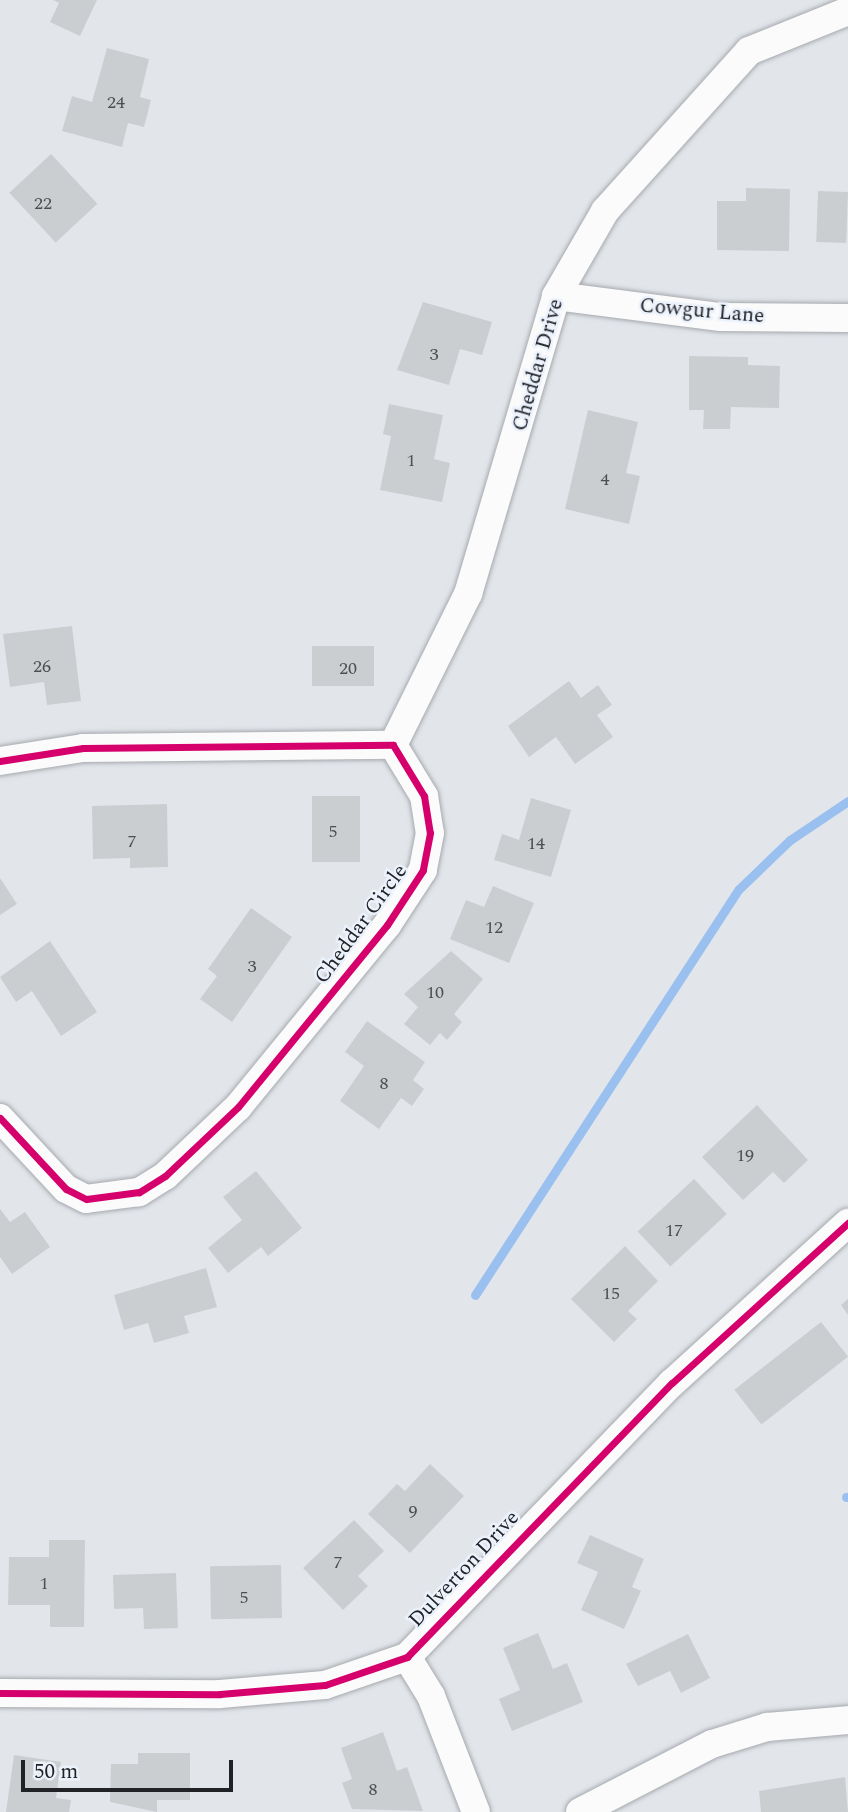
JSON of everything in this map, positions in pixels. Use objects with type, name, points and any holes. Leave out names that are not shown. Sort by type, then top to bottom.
[{"type":"street","name":"Cheddar Drive","points":[[393,745],[468,594],[556,296],[605,211],[749,51],[848,10]]},
{"type":"street","name":"Cowgur Lane","points":[[556,296],[721,317],[848,318]]},
{"type":"street","points":[[0,761],[83,748],[393,745]]},
{"type":"street","name":"Cheddar Circle","points":[[0,1118],[66,1189],[86,1199],[139,1192],[193,1150],[313,1017],[423,870],[430,833],[424,796],[393,745]]},
{"type":"street","name":"Dulverton Drive","points":[[0,1693],[220,1695],[325,1685],[407,1657],[509,1544],[672,1383],[848,1223]]},
{"type":"street","points":[[407,1657],[431,1696],[476,1812]]},
{"type":"street","points":[[580,1812],[712,1744],[767,1727],[848,1720]]},
{"type":"building","points":[[53,0],[97,0],[80,36],[50,22],[59,3]]},
{"type":"building","points":[[107,48],[149,59],[140,97],[151,100],[144,127],[128,123],[122,147],[62,131],[72,96],[92,102]]},
{"type":"building","points":[[51,154],[97,204],[56,243],[9,193]]},
{"type":"building","points":[[746,188],[790,189],[789,251],[717,250],[717,201],[746,201]]},
{"type":"building","points":[[818,191],[848,192],[846,243],[816,242]]},
{"type":"building","points":[[423,302],[492,322],[482,355],[460,349],[449,385],[397,370]]},
{"type":"building","points":[[689,356],[748,357],[748,365],[780,366],[779,408],[731,407],[730,429],[703,429],[704,410],[689,410]]},
{"type":"building","points":[[389,404],[443,415],[434,459],[450,463],[442,502],[380,490],[391,436],[383,434]]},
{"type":"building","points":[[588,410],[638,422],[626,473],[640,476],[629,524],[565,509]]},
{"type":"building","points":[[72,626],[81,701],[47,705],[44,682],[10,687],[3,634]]},
{"type":"building","points":[[312,646],[374,646],[374,686],[312,686]]},
{"type":"building","points":[[569,681],[581,698],[598,685],[612,705],[597,715],[613,737],[575,764],[556,737],[529,757],[508,726]]},
{"type":"building","points":[[312,796],[360,796],[360,862],[312,862]]},
{"type":"building","points":[[531,798],[571,810],[551,877],[494,860],[502,834],[519,840]]},
{"type":"building","points":[[167,804],[168,867],[130,868],[130,858],[93,859],[92,806]]},
{"type":"building","points":[[0,878],[17,904],[0,915]]},
{"type":"building","points":[[493,886],[534,903],[509,963],[450,939],[466,900],[484,907]]},
{"type":"building","points":[[251,908],[292,937],[232,1022],[200,999],[217,976],[208,969]]},
{"type":"building","points":[[50,941],[97,1012],[61,1036],[32,991],[16,1002],[0,977]]},
{"type":"building","points":[[451,951],[483,979],[454,1014],[462,1022],[447,1040],[440,1033],[430,1045],[404,1024],[418,1007],[404,994]]},
{"type":"building","points":[[367,1021],[425,1062],[413,1080],[424,1089],[412,1106],[401,1098],[379,1129],[340,1101],[364,1066],[345,1052]]},
{"type":"building","points":[[757,1105],[808,1160],[784,1183],[773,1172],[743,1200],[702,1157]]},
{"type":"building","points":[[256,1171],[302,1228],[268,1256],[261,1247],[228,1273],[208,1248],[242,1220],[223,1197]]},
{"type":"building","points":[[694,1179],[727,1214],[670,1267],[638,1232]]},
{"type":"building","points":[[0,1209],[10,1222],[25,1212],[50,1247],[12,1274],[0,1257]]},
{"type":"building","points":[[625,1246],[658,1281],[628,1311],[637,1319],[614,1342],[571,1299]]},
{"type":"building","points":[[206,1268],[217,1307],[184,1316],[189,1333],[154,1343],[148,1323],[124,1330],[114,1295]]},
{"type":"building","points":[[848,1299],[848,1315],[841,1305]]},
{"type":"building","points":[[821,1322],[848,1357],[761,1424],[734,1390]]},
{"type":"building","points":[[430,1464],[464,1496],[410,1553],[368,1514],[397,1484],[405,1491]]},
{"type":"building","points":[[354,1520],[384,1551],[358,1576],[368,1586],[343,1610],[303,1568]]},
{"type":"building","points":[[590,1535],[644,1559],[632,1587],[641,1591],[624,1629],[581,1610],[598,1572],[577,1563]]},
{"type":"building","points":[[49,1540],[85,1540],[84,1627],[50,1627],[50,1605],[8,1605],[9,1557],[49,1557]]},
{"type":"building","points":[[281,1565],[282,1618],[211,1619],[210,1566]]},
{"type":"building","points":[[176,1573],[178,1628],[144,1629],[143,1608],[114,1609],[113,1575]]},
{"type":"building","points":[[538,1633],[553,1669],[567,1663],[583,1702],[512,1731],[499,1699],[520,1690],[503,1648]]},
{"type":"building","points":[[688,1634],[710,1678],[681,1693],[670,1671],[638,1686],[626,1664]]},
{"type":"building","points":[[383,1732],[397,1771],[407,1767],[423,1811],[352,1809],[342,1783],[352,1779],[341,1748]]},
{"type":"building","points":[[138,1753],[190,1753],[190,1800],[157,1800],[157,1812],[110,1802],[111,1764],[138,1764]]},
{"type":"building","points":[[14,1755],[61,1762],[56,1798],[71,1800],[69,1812],[6,1812]]},
{"type":"building","points":[[845,1777],[848,1812],[761,1812],[759,1791]]},
{"type":"waterway","points":[[475,1295],[739,889],[790,840],[848,801]]},
{"type":"cycle path","points":[[0,761],[83,748],[393,745],[424,796],[430,833],[423,870],[387,925],[238,1107],[165,1176],[139,1192],[86,1199],[66,1189],[0,1118]]},
{"type":"cycle path","points":[[0,1693],[220,1694],[325,1685],[407,1657],[672,1383],[848,1223]]}]
